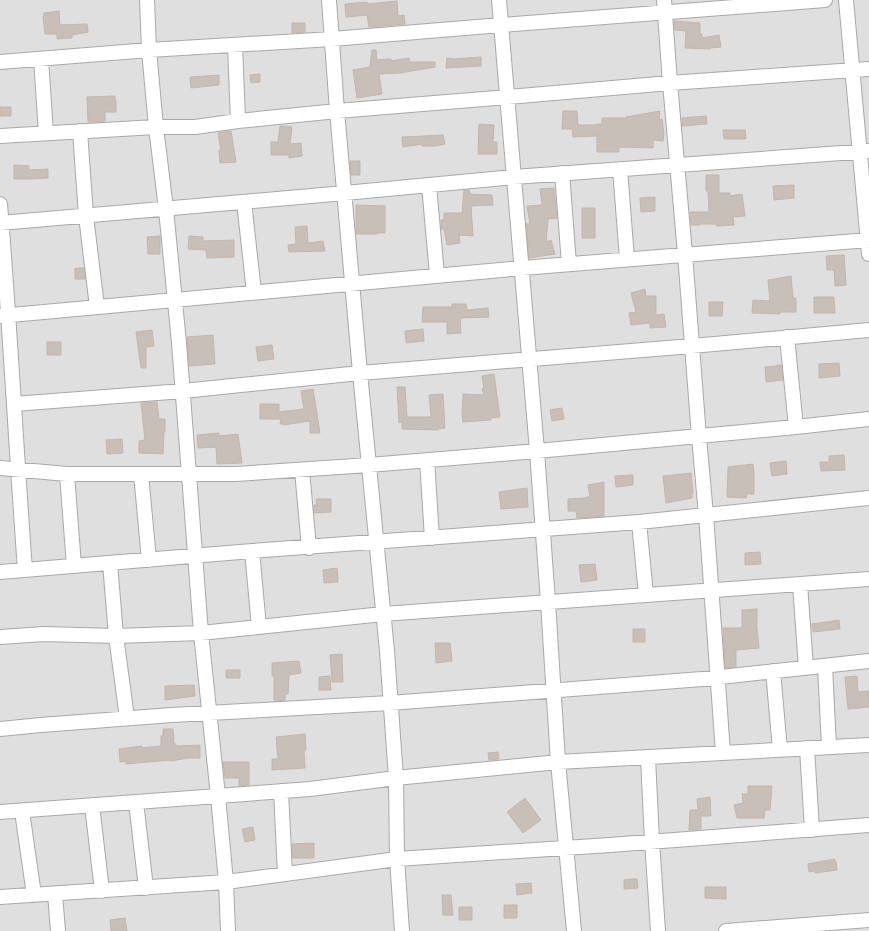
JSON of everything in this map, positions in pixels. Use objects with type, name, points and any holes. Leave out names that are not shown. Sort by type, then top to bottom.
[{"type":"street","points":[[147,0],[149,50],[175,300],[201,633],[226,882],[228,931]]},
{"type":"street","points":[[329,0],[337,111],[360,373],[377,542],[396,778],[397,858],[402,931]]},
{"type":"street","points":[[499,0],[530,359],[558,762],[574,931]]},
{"type":"street","points":[[0,62],[149,50],[332,39],[501,25],[664,6],[825,0]]},
{"type":"street","points":[[846,0],[853,70],[864,151],[869,254]]},
{"type":"street","points":[[664,6],[706,515],[723,754]]},
{"type":"street","points":[[234,45],[238,121]]},
{"type":"street","points":[[41,59],[46,133]]},
{"type":"street","points":[[0,136],[156,127],[195,127],[337,111],[670,83],[869,69]]},
{"type":"street","points":[[80,131],[86,216],[97,307]]},
{"type":"street","points":[[1,223],[514,177],[864,151]]},
{"type":"street","points":[[620,169],[627,259]]},
{"type":"street","points":[[562,173],[569,264]]},
{"type":"street","points":[[429,185],[437,276]]},
{"type":"street","points":[[244,202],[254,292]]},
{"type":"street","points":[[0,204],[4,315],[14,404],[17,470],[25,570]]},
{"type":"street","points":[[4,315],[522,268],[868,240]]},
{"type":"street","points":[[14,404],[183,391],[360,373],[869,330]]},
{"type":"street","points":[[787,337],[796,427]]},
{"type":"street","points":[[0,468],[67,474],[236,474],[369,465],[699,437],[869,419]]},
{"type":"street","points":[[427,460],[432,538]]},
{"type":"street","points":[[302,470],[309,548]]},
{"type":"street","points":[[67,474],[74,566]]},
{"type":"street","points":[[141,474],[149,560]]},
{"type":"street","points":[[0,572],[252,551],[309,548],[639,522],[869,498]]},
{"type":"street","points":[[639,522],[646,595]]},
{"type":"street","points":[[252,551],[259,627]]},
{"type":"street","points":[[110,563],[116,636],[127,718]]},
{"type":"street","points":[[0,637],[44,634],[116,636],[201,633],[383,614],[869,580]]},
{"type":"street","points":[[800,584],[806,668]]},
{"type":"street","points":[[0,729],[172,714],[390,703],[717,677],[869,661]]},
{"type":"street","points":[[825,666],[829,747]]},
{"type":"street","points":[[773,671],[780,750]]},
{"type":"street","points":[[0,812],[317,788],[396,778],[558,762],[723,754],[869,744]]},
{"type":"street","points":[[807,748],[812,830]]},
{"type":"street","points":[[648,758],[658,931]]},
{"type":"street","points":[[281,791],[285,874]]},
{"type":"street","points":[[136,802],[146,888]]},
{"type":"street","points":[[92,805],[102,891]]},
{"type":"street","points":[[22,811],[34,895]]},
{"type":"street","points":[[0,897],[226,882],[397,858],[652,842],[869,825]]},
{"type":"street","points":[[55,894],[58,931]]},
{"type":"street","points":[[735,931],[854,926],[869,920]]},
{"type":"shaded area","points":[[0,0],[869,0],[869,931],[0,931]]},
{"type":"building","points":[[397,1],[398,16],[404,15],[405,24],[369,27],[367,15],[346,17],[345,4],[367,2],[367,4]]},
{"type":"building","points":[[59,11],[60,25],[87,24],[88,32],[72,35],[72,38],[57,39],[57,34],[45,34],[44,13]]},
{"type":"building","points":[[674,21],[700,23],[700,34],[702,34],[702,38],[719,35],[721,47],[710,49],[685,48],[686,31],[675,30]]},
{"type":"building","points":[[292,23],[305,23],[305,32],[292,33]]},
{"type":"building","points":[[372,50],[376,50],[377,60],[391,59],[391,61],[409,58],[410,62],[435,62],[435,67],[400,73],[379,74],[382,94],[357,98],[353,70],[370,67]]},
{"type":"building","points":[[481,57],[481,66],[446,68],[447,58]]},
{"type":"building","points":[[260,74],[260,82],[251,83],[250,75]]},
{"type":"building","points":[[219,75],[219,85],[191,88],[190,77]]},
{"type":"building","points":[[115,96],[116,112],[105,112],[105,121],[88,122],[87,97]]},
{"type":"building","points":[[0,107],[11,107],[11,116],[0,116]]},
{"type":"building","points":[[563,111],[577,111],[578,125],[596,125],[602,124],[602,118],[626,118],[660,111],[659,120],[662,119],[664,133],[663,141],[653,140],[653,148],[619,147],[619,152],[597,152],[597,136],[573,137],[572,129],[562,129]]},
{"type":"building","points":[[706,116],[707,124],[682,126],[682,118]]},
{"type":"building","points":[[479,124],[494,125],[493,142],[497,142],[497,154],[478,154]]},
{"type":"building","points":[[280,126],[292,127],[290,144],[301,143],[302,156],[289,158],[289,155],[271,155],[271,142],[278,142]]},
{"type":"building","points":[[723,130],[745,130],[746,139],[724,139]]},
{"type":"building","points":[[231,131],[236,162],[220,163],[219,150],[221,150],[218,133]]},
{"type":"building","points":[[443,135],[445,144],[436,146],[422,146],[422,144],[403,147],[402,137]]},
{"type":"building","points":[[350,161],[360,161],[360,175],[351,175]]},
{"type":"building","points":[[14,165],[29,166],[29,170],[48,169],[48,178],[14,179]]},
{"type":"building","points":[[706,175],[719,175],[719,193],[730,193],[730,196],[742,194],[745,216],[733,217],[734,225],[691,225],[690,212],[709,212],[708,191],[706,191]]},
{"type":"building","points":[[794,185],[794,198],[774,200],[773,186]]},
{"type":"building","points":[[554,188],[557,218],[548,219],[546,242],[551,240],[555,254],[529,258],[526,224],[530,224],[527,206],[542,205],[540,189]]},
{"type":"building","points":[[464,190],[469,190],[470,194],[492,195],[493,205],[471,206],[473,236],[459,235],[460,243],[447,245],[444,229],[441,229],[441,220],[444,219],[444,213],[462,213]]},
{"type":"building","points":[[655,197],[655,211],[641,212],[640,198]]},
{"type":"building","points":[[356,205],[385,206],[385,233],[356,234]]},
{"type":"building","points":[[582,208],[595,208],[595,238],[582,238]]},
{"type":"building","points":[[307,226],[308,243],[323,241],[325,251],[289,252],[288,245],[296,244],[295,227]]},
{"type":"building","points":[[160,236],[160,254],[148,254],[147,237]]},
{"type":"building","points":[[189,236],[203,237],[203,241],[234,240],[234,257],[207,258],[206,250],[188,249]]},
{"type":"building","points":[[844,255],[846,285],[835,286],[834,270],[827,270],[826,256]]},
{"type":"building","points":[[75,268],[84,268],[85,279],[75,279]]},
{"type":"building","points":[[791,276],[793,298],[796,298],[796,312],[780,312],[780,314],[752,313],[753,300],[770,301],[768,280]]},
{"type":"building","points":[[645,289],[646,296],[656,296],[656,315],[664,314],[666,327],[650,328],[650,323],[631,325],[629,313],[636,312],[631,293]]},
{"type":"building","points":[[814,297],[834,297],[835,313],[814,313]]},
{"type":"building","points":[[709,302],[723,302],[722,316],[709,316]]},
{"type":"building","points":[[452,304],[466,304],[467,310],[488,308],[489,317],[460,318],[461,333],[447,334],[447,322],[422,322],[423,307],[452,307]]},
{"type":"building","points":[[423,329],[424,341],[406,343],[405,331]]},
{"type":"building","points":[[152,330],[154,346],[146,347],[146,368],[141,368],[136,332]]},
{"type":"building","points":[[213,335],[215,364],[189,366],[187,337]]},
{"type":"building","points":[[47,342],[61,342],[61,355],[47,355]]},
{"type":"building","points":[[272,345],[274,359],[258,361],[256,347]]},
{"type":"building","points":[[839,363],[840,376],[819,378],[819,364]]},
{"type":"building","points":[[781,365],[783,381],[766,382],[765,367]]},
{"type":"building","points":[[494,374],[500,417],[491,418],[491,420],[463,422],[463,394],[484,395],[482,389],[484,389],[482,376]]},
{"type":"building","points":[[397,387],[405,387],[407,417],[431,417],[429,395],[443,394],[445,428],[438,430],[402,429],[402,422],[399,423]]},
{"type":"building","points":[[313,389],[320,433],[310,433],[310,421],[283,425],[280,424],[281,419],[260,419],[260,404],[279,404],[279,412],[304,409],[301,391]]},
{"type":"building","points":[[157,402],[159,419],[165,419],[163,454],[139,453],[139,441],[145,440],[141,403]]},
{"type":"building","points":[[562,408],[564,419],[552,421],[550,410]]},
{"type":"building","points":[[219,433],[219,436],[238,434],[242,463],[217,464],[216,447],[198,448],[197,435]]},
{"type":"building","points":[[122,439],[123,453],[107,454],[106,440]]},
{"type":"building","points":[[844,455],[845,470],[821,471],[820,462],[829,462],[829,456]]},
{"type":"building","points":[[786,461],[787,474],[772,476],[770,463]]},
{"type":"building","points":[[753,464],[754,494],[747,494],[746,498],[727,497],[728,467]]},
{"type":"building","points":[[691,473],[692,498],[666,503],[663,476]]},
{"type":"building","points":[[633,475],[633,485],[616,487],[615,476]]},
{"type":"building","points":[[604,482],[604,516],[577,518],[576,511],[568,511],[568,499],[590,497],[588,485]]},
{"type":"building","points":[[527,488],[528,507],[501,509],[499,492]]},
{"type":"building","points":[[316,499],[331,499],[331,512],[314,513],[314,505],[317,505]]},
{"type":"building","points":[[760,552],[761,564],[745,565],[745,553]]},
{"type":"building","points":[[595,564],[597,580],[581,582],[579,565]]},
{"type":"building","points":[[337,568],[338,582],[324,583],[323,570]]},
{"type":"building","points":[[757,609],[759,648],[736,650],[736,667],[725,668],[723,628],[742,628],[742,610]]},
{"type":"building","points":[[839,620],[840,629],[813,632],[812,624]]},
{"type":"building","points":[[633,629],[645,629],[645,642],[633,642]]},
{"type":"building","points":[[435,643],[450,643],[452,661],[436,663]]},
{"type":"building","points":[[342,654],[343,682],[332,682],[330,655]]},
{"type":"building","points":[[299,661],[301,673],[289,675],[288,694],[285,694],[285,700],[274,701],[274,676],[272,676],[272,663]]},
{"type":"building","points":[[226,670],[240,670],[240,678],[226,678]]},
{"type":"building","points":[[330,676],[331,690],[319,690],[319,677]]},
{"type":"building","points":[[857,676],[858,692],[869,691],[869,707],[848,709],[845,677]]},
{"type":"building","points":[[194,685],[195,696],[165,700],[165,686]]},
{"type":"building","points":[[163,729],[173,729],[174,744],[176,744],[176,746],[200,745],[200,758],[126,764],[126,761],[120,762],[119,749],[142,746],[142,748],[161,746]]},
{"type":"building","points":[[305,734],[305,768],[272,770],[272,759],[278,759],[276,737]]},
{"type":"building","points":[[498,752],[499,759],[489,760],[488,753]]},
{"type":"building","points":[[223,762],[249,762],[249,785],[239,786],[239,778],[225,778]]},
{"type":"building","points":[[748,786],[772,786],[770,810],[765,810],[764,818],[737,818],[734,805],[743,803],[742,794],[748,794]]},
{"type":"building","points":[[710,797],[711,816],[701,816],[701,829],[689,830],[690,810],[698,810],[697,799]]},
{"type":"building","points":[[525,798],[541,820],[523,833],[507,812]]},
{"type":"building","points":[[253,827],[255,840],[245,842],[242,829]]},
{"type":"building","points":[[314,843],[314,858],[293,858],[292,844]]},
{"type":"building","points":[[835,859],[837,870],[815,873],[814,871],[809,872],[808,864]]},
{"type":"building","points":[[637,879],[638,888],[624,889],[624,880]]},
{"type":"building","points":[[531,883],[532,893],[517,895],[516,884]]},
{"type":"building","points":[[705,887],[726,887],[726,899],[705,898]]},
{"type":"building","points":[[442,895],[451,895],[453,915],[443,915]]},
{"type":"building","points":[[504,905],[517,905],[517,918],[504,918]]},
{"type":"building","points":[[459,907],[472,907],[472,920],[459,920]]},
{"type":"building","points":[[125,918],[127,931],[111,931],[110,920]]}]
